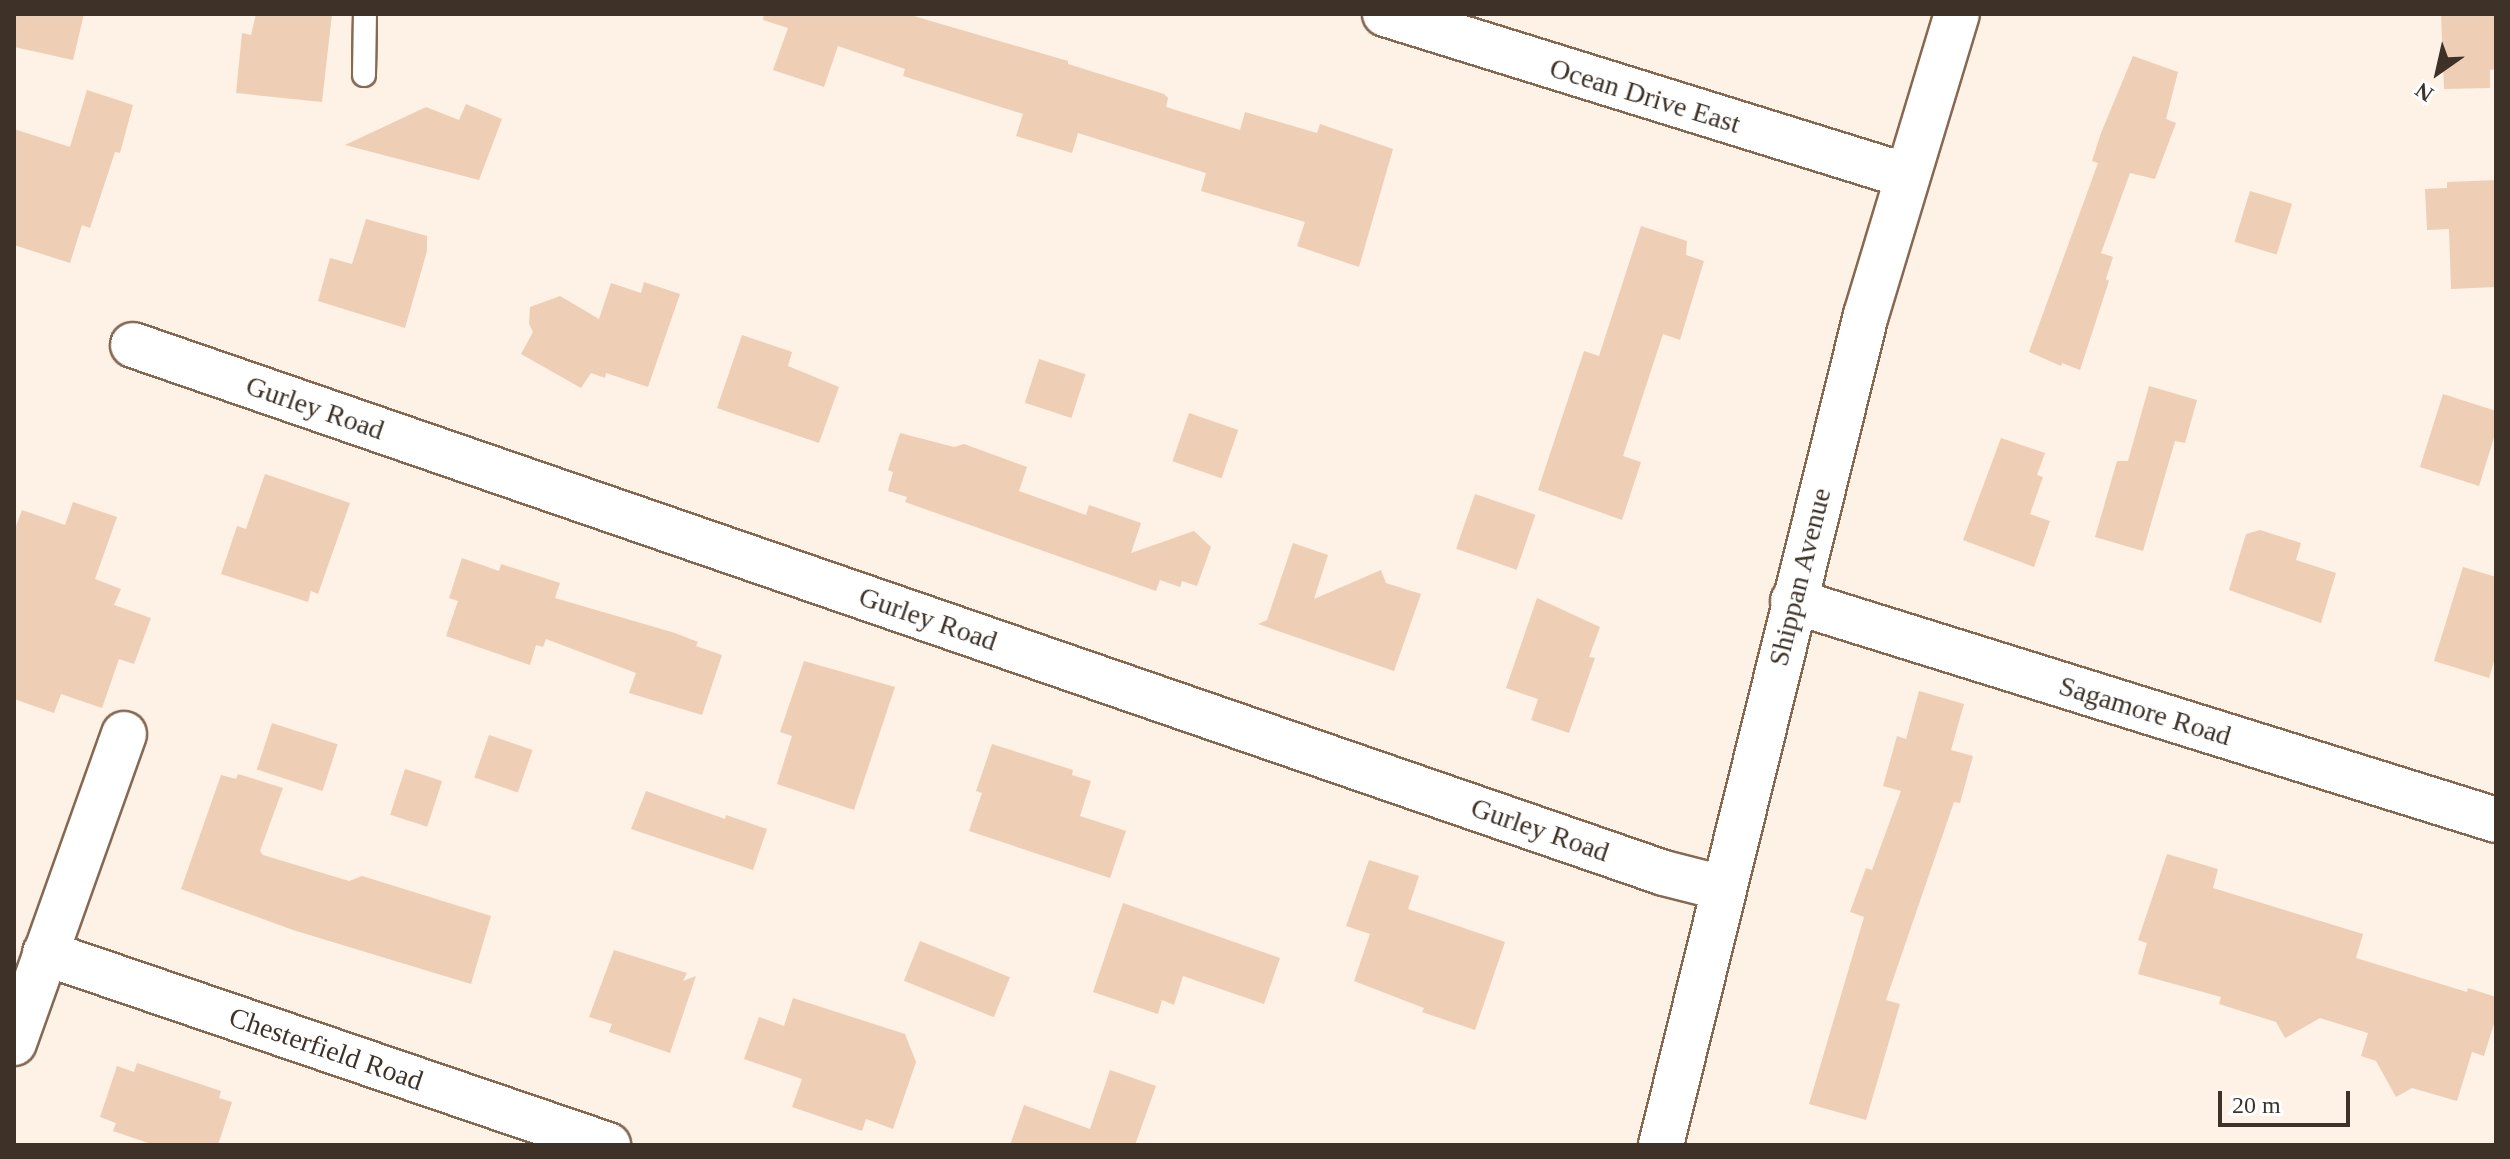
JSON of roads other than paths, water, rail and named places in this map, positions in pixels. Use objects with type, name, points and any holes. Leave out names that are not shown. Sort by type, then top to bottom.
[{"type":"street","name":"Ocean Drive East","points":[[1385,14],[1907,176]]},
{"type":"street","name":"Shippan Avenue","points":[[1661,1145],[1866,315],[1957,14]]},
{"type":"street","name":"Gurley Road","points":[[133,345],[1664,873],[1723,888]]},
{"type":"street","name":"Sagamore Road","points":[[1793,601],[2496,820]]},
{"type":"street","points":[[14,1043],[124,734]]},
{"type":"street","name":"Chesterfield Road","points":[[45,953],[608,1145]]},
{"type":"lane","points":[[364,75],[365,14]]}]
